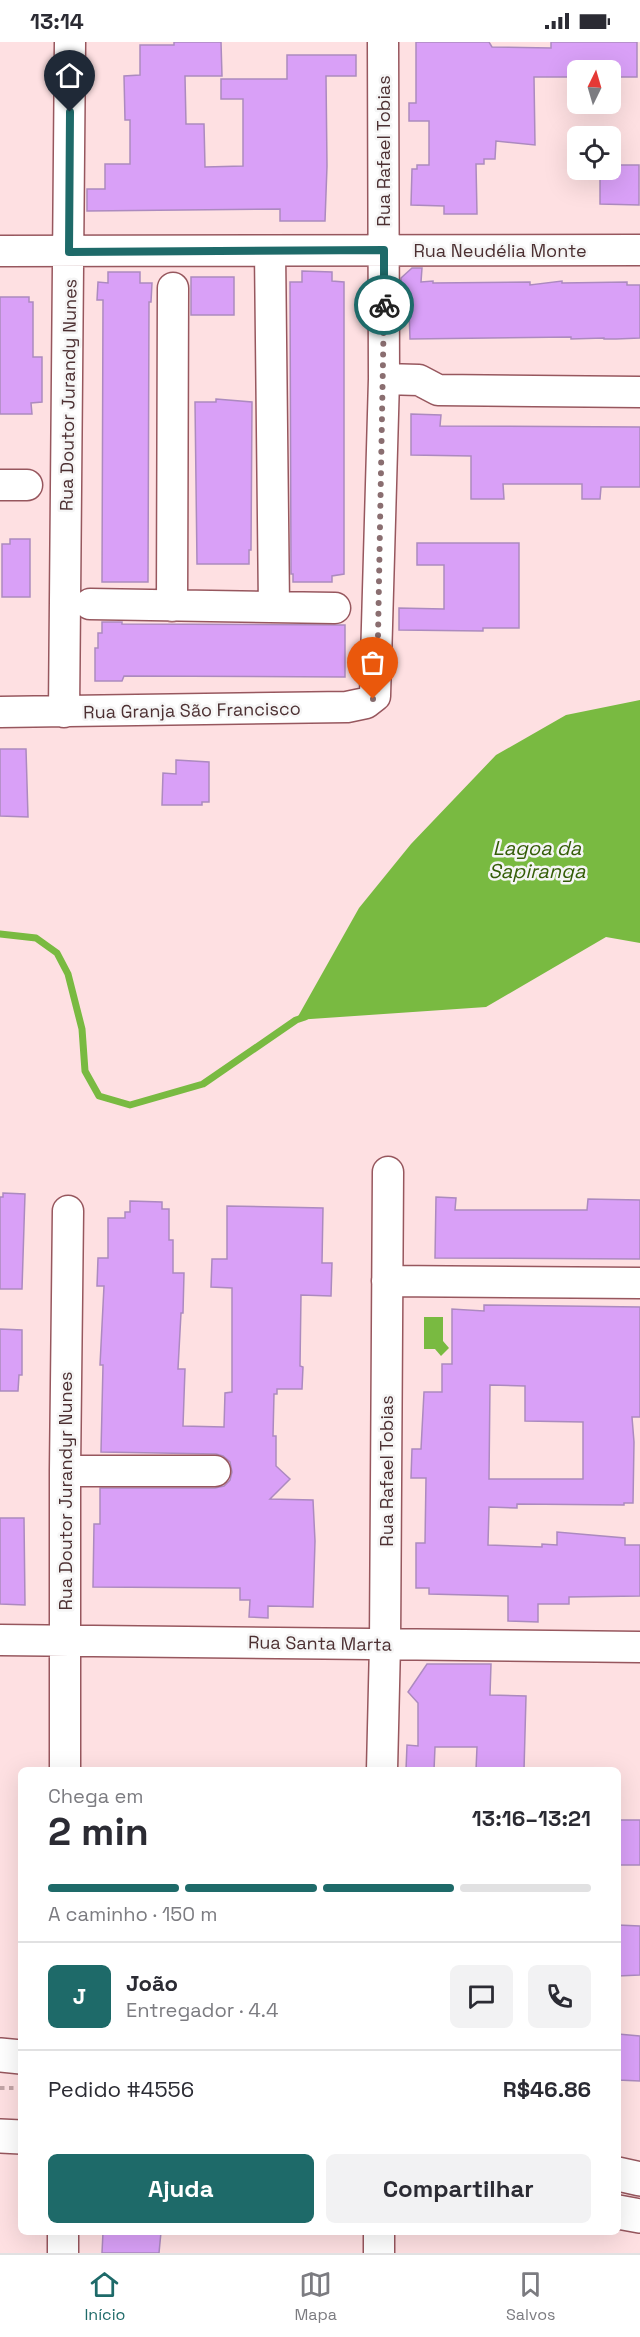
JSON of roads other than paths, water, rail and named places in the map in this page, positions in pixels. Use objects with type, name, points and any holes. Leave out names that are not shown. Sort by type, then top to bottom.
[{"type":"highway","points":[[0,2055],[18,2057]]},
{"type":"highway","points":[[0,2136],[18,2137]]},
{"type":"highway","points":[[621,2175],[640,2179]]},
{"type":"highway","points":[[621,2213],[640,2216]]},
{"type":"street","name":"Rua Doutor Jurandy Nunes","points":[[64,712],[70,42]]},
{"type":"street","name":"Rua Rafael Tobias","points":[[377,692],[384,380],[383,42]]},
{"type":"street","name":"Rua Neudélia Monte","points":[[0,251],[640,250]]},
{"type":"street","points":[[270,251],[274,607]]},
{"type":"street","points":[[172,606],[173,288]]},
{"type":"street","points":[[384,380],[419,380],[434,373],[640,374]]},
{"type":"street","points":[[419,380],[438,390],[640,392]]},
{"type":"street","points":[[90,604],[335,608]]},
{"type":"street","name":"Rua Granja São Francisco","points":[[0,712],[347,707],[366,703],[373,699],[377,692]]},
{"type":"street","name":"Rua Rafael Tobias","points":[[382,1767],[388,1172]]},
{"type":"street","name":"Rua Doutor Jurandyr Nunes","points":[[65,1767],[64,1471],[68,1211]]},
{"type":"street","points":[[387,1281],[640,1283]]},
{"type":"street","points":[[64,1471],[215,1471]]},
{"type":"street","name":"Rua Santa Marta","points":[[0,1640],[640,1647]]},
{"type":"street","points":[[63,2235],[63,2253]]},
{"type":"street","points":[[379,2235],[379,2253]]},
{"type":"water","name":"Lagoa da Sapiranga","points":[[640,700],[640,943],[606,937],[486,1007],[296,1020],[359,908],[411,844],[496,755],[566,715]]},
{"type":"water","points":[[424,1317],[443,1317],[443,1341],[449,1348],[441,1356],[435,1349],[424,1349]]},
{"type":"waterway","points":[[0,934],[36,938],[57,953],[68,974],[82,1029],[85,1071],[99,1096],[130,1105],[203,1084],[296,1020],[305,1017]]}]
